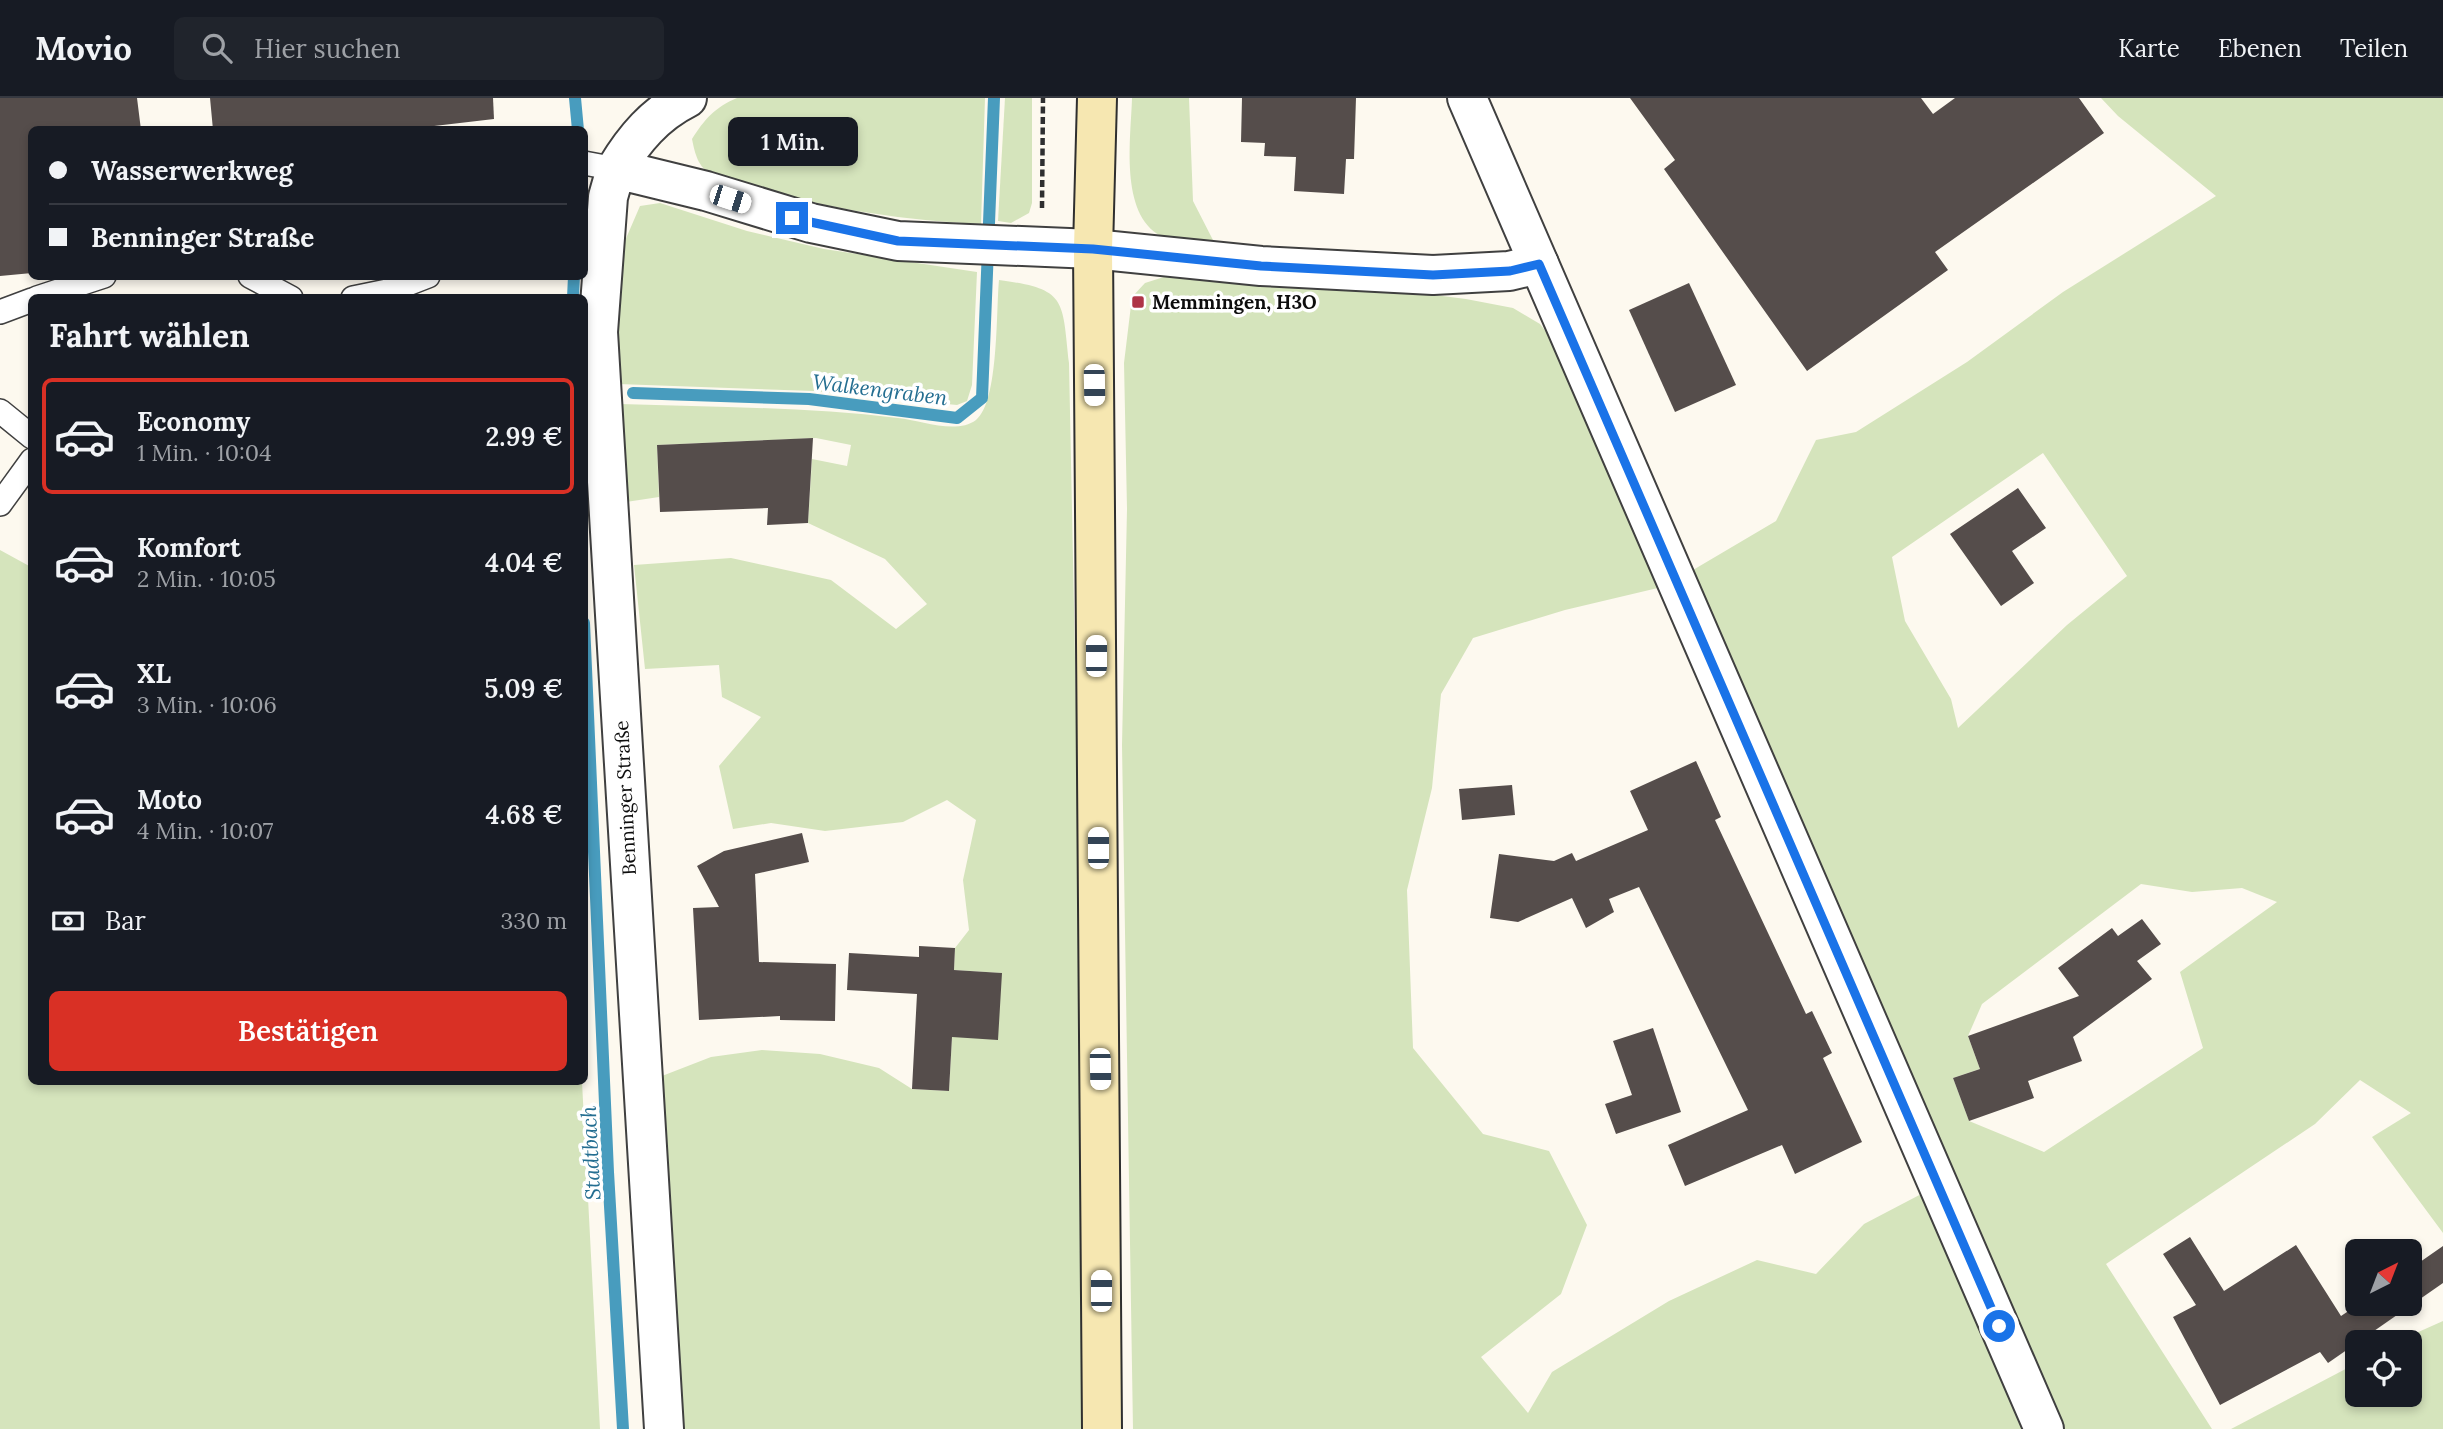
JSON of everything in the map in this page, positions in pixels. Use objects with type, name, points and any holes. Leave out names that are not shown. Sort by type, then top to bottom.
[{"type":"main road","points":[[1097,98],[1093,249],[1102,1429]]},
{"type":"street","name":"Benninger Straße","points":[[664,1429],[598,332],[605,218],[600,166],[640,134],[654,119],[687,98]]},
{"type":"street","points":[[1466,98],[2044,1429]]},
{"type":"street","points":[[600,166],[706,191],[811,223],[898,241],[1093,249],[1261,266],[1433,275],[1510,271],[1539,264]]},
{"type":"lane","points":[[49,294],[92,280]]},
{"type":"lane","points":[[257,280],[284,294]]},
{"type":"lane","points":[[372,294],[418,280]]},
{"type":"lane","points":[[0,312],[28,302]]},
{"type":"lane","points":[[0,411],[28,434]]},
{"type":"lane","points":[[0,504],[28,466]]},
{"type":"path","points":[[1029,248],[1043,98]]},
{"type":"green space","points":[[737,98],[985,98],[981,224],[897,217],[841,208],[712,175],[700,164],[692,139],[711,115]]},
{"type":"green space","points":[[1005,98],[1032,98],[1032,203],[1029,213],[1011,223],[998,221]]},
{"type":"green space","points":[[1132,98],[1189,98],[1193,201],[1215,244],[1180,241],[1161,236],[1148,225],[1139,211],[1130,173]]},
{"type":"green space","points":[[2101,98],[2443,98],[2443,1233],[2372,1137],[2411,1113],[2360,1080],[2315,1124],[2106,1264],[2212,1429],[2059,1429],[1737,684],[1693,570],[1776,521],[1816,440],[1856,432],[1967,362],[2063,292],[2216,196],[2118,116]],"holes":[[[2043,453],[2127,576],[2067,625],[1958,728],[1951,699],[1905,621],[1892,557]],[[2141,884],[2192,892],[2242,888],[2277,902],[2180,972],[2203,1048],[2044,1152],[1969,1121],[1953,1078],[1980,1069],[1968,1036],[1982,1004]]]},
{"type":"green space","points":[[660,203],[747,231],[824,249],[977,272],[972,385],[967,401],[957,405],[814,391],[618,384],[614,355],[618,257],[640,206]]},
{"type":"green space","points":[[1167,276],[1387,289],[1466,299],[1513,308],[1540,324],[1557,346],[1662,587],[1565,610],[1473,638],[1441,694],[1432,788],[1407,890],[1413,1048],[1483,1134],[1549,1151],[1587,1225],[1561,1294],[1481,1357],[1528,1413],[1552,1372],[1669,1301],[1757,1260],[1816,1274],[1864,1224],[1927,1191],[2030,1429],[1133,1429],[1122,745],[1127,509],[1124,363],[1132,297],[1145,283]]},
{"type":"green space","points":[[999,280],[1038,288],[1057,301],[1065,324],[1069,363],[1080,903],[1082,1429],[680,1429],[655,1092],[662,1076],[711,1057],[762,1050],[820,1054],[879,1068],[912,1089],[949,1091],[952,1037],[1002,973],[954,970],[955,948],[969,930],[963,880],[976,820],[947,800],[903,822],[825,831],[771,823],[733,829],[719,766],[761,717],[722,697],[719,665],[645,669],[634,565],[731,558],[831,580],[896,629],[927,604],[885,559],[808,523],[812,459],[847,466],[851,445],[816,438],[657,445],[659,497],[626,502],[620,404],[794,410],[863,414],[948,426],[968,424],[976,420],[989,395],[995,354]]},
{"type":"green space","points":[[0,550],[28,565],[28,1085],[582,1085],[600,1429],[0,1429]]},
{"type":"green space","points":[[2443,1321],[2443,1429],[2231,1429],[2345,1369],[2345,1407],[2422,1407],[2422,1330]]},
{"type":"building","points":[[0,98],[137,98],[140,126],[28,126],[28,273],[0,276]]},
{"type":"building","points":[[210,98],[493,98],[494,119],[434,126],[213,126]]},
{"type":"building","points":[[1242,98],[1356,98],[1354,159],[1346,159],[1344,194],[1294,191],[1296,157],[1264,156],[1265,143],[1241,142]]},
{"type":"building","points":[[1630,98],[1921,98],[1933,114],[1955,98],[2079,98],[2104,133],[1935,252],[1948,270],[1807,371],[1664,169],[1675,160]]},
{"type":"building","points":[[1689,283],[1736,385],[1675,412],[1629,310]]},
{"type":"building","points":[[813,438],[808,523],[767,525],[768,508],[660,512],[657,445]]},
{"type":"building","points":[[2018,488],[2046,528],[2012,551],[2034,583],[2001,606],[1950,534]]},
{"type":"building","points":[[1696,761],[1721,817],[1715,820],[1806,1014],[1812,1011],[1832,1053],[1823,1058],[1862,1142],[1795,1174],[1782,1145],[1685,1186],[1668,1145],[1748,1110],[1639,887],[1609,899],[1614,912],[1586,928],[1572,898],[1518,922],[1490,918],[1499,854],[1554,861],[1572,853],[1576,861],[1648,830],[1630,791]]},
{"type":"building","points":[[1512,785],[1515,815],[1462,820],[1459,789]]},
{"type":"building","points":[[802,833],[809,862],[755,874],[759,962],[836,964],[835,1021],[780,1020],[780,1016],[699,1020],[693,908],[719,907],[697,866],[724,851]]},
{"type":"building","points":[[2142,919],[2161,944],[2137,961],[2152,979],[2073,1037],[2082,1061],[2028,1081],[2034,1098],[1969,1121],[1953,1078],[1980,1069],[1968,1036],[2079,996],[2058,968],[2112,928],[2118,936]]},
{"type":"building","points":[[919,946],[955,948],[954,970],[1002,973],[998,1040],[952,1037],[949,1091],[912,1089],[917,994],[847,990],[849,953],[919,957]]},
{"type":"building","points":[[1653,1028],[1681,1112],[1616,1134],[1605,1104],[1632,1095],[1613,1041]]},
{"type":"building","points":[[2190,1237],[2224,1291],[2296,1245],[2341,1316],[2345,1313],[2345,1316],[2396,1316],[2375,1330],[2345,1330],[2345,1351],[2328,1363],[2320,1352],[2220,1405],[2173,1317],[2196,1305],[2163,1254]]},
{"type":"building","points":[[2443,1246],[2443,1283],[2422,1298],[2422,1261]]},
{"type":"waterway","name":"Stadtbach","points":[[575,98],[578,126]]},
{"type":"waterway","name":"Walkengraben","points":[[633,393],[809,399],[957,418],[982,398],[994,98]]},
{"type":"waterway","name":"Stadtbach","points":[[573,294],[574,280]]},
{"type":"waterway","name":"Stadtbach","points":[[588,714],[608,1172],[623,1429]]},
{"type":"place","name":"Memmingen, H3O","points":[[1138,302]]},
{"type":"route","points":[[792,218],[898,241],[1093,249],[1261,266],[1433,275],[1510,271],[1539,264],[1999,1326]]}]
